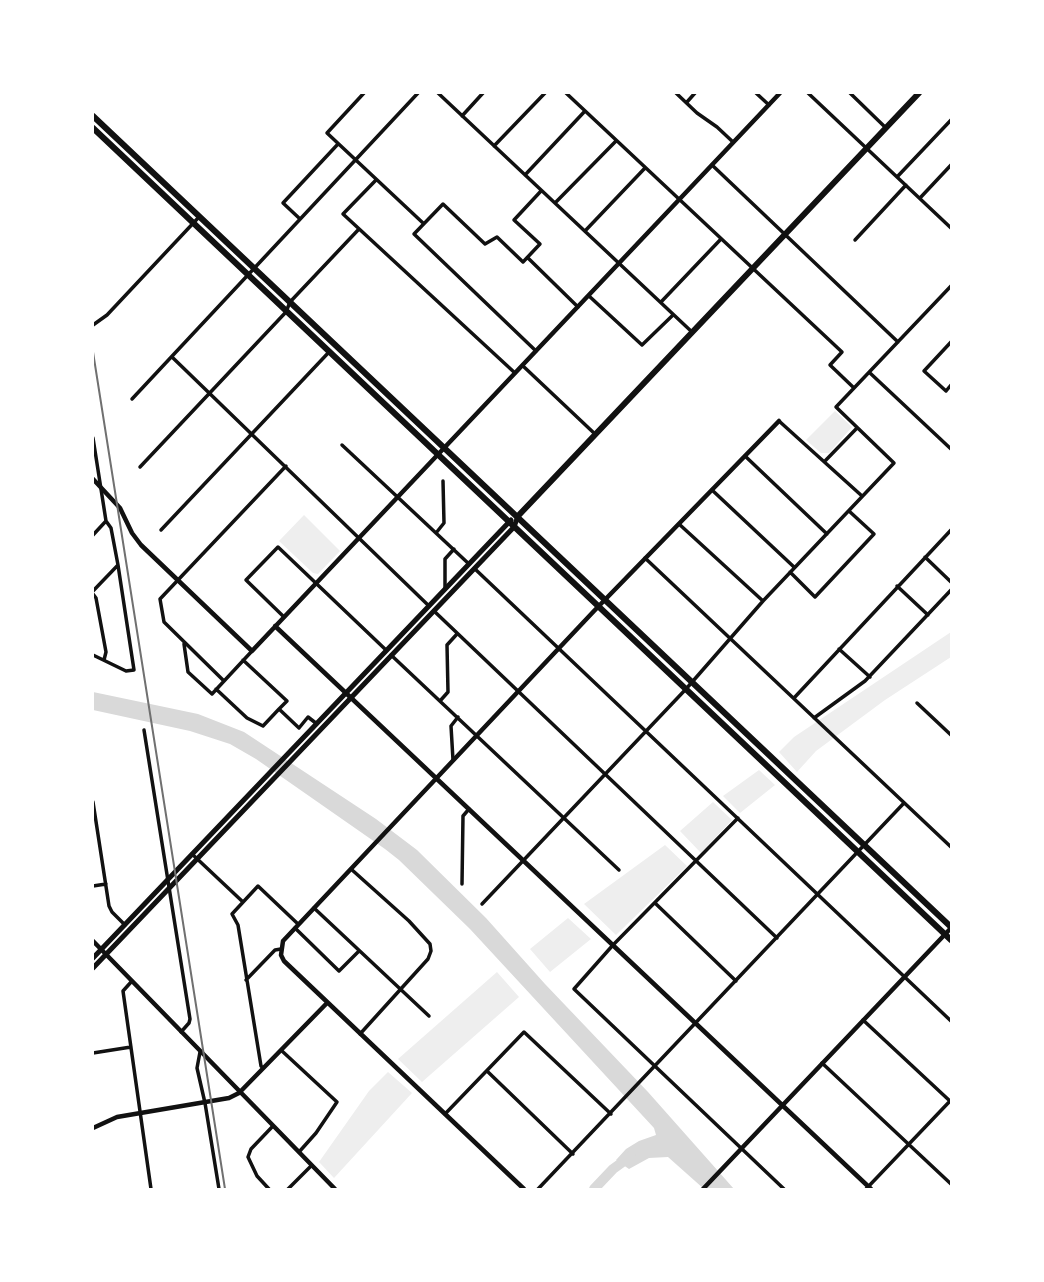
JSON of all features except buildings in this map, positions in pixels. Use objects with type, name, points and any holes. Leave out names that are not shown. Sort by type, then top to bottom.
[{"type":"main road","points":[[431,608],[468,563],[508,521],[518,516],[919,93]]},
{"type":"main road","points":[[93,116],[951,927]]},
{"type":"main road","points":[[93,128],[951,940]]},
{"type":"main road","points":[[93,958],[104,952],[272,775],[351,698],[431,608],[474,569],[514,527],[518,516]]},
{"type":"main road","points":[[291,756],[345,693],[389,653]]},
{"type":"main road","points":[[93,968],[125,925],[169,885]]},
{"type":"street","points":[[364,93],[327,133],[424,224]]},
{"type":"street","points":[[132,399],[418,93]]},
{"type":"street","points":[[438,93],[692,332]]},
{"type":"street","points":[[462,116],[484,93]]},
{"type":"street","points":[[495,146],[545,93]]},
{"type":"street","points":[[566,93],[842,352],[830,365],[854,388]]},
{"type":"street","points":[[676,93],[733,142]]},
{"type":"street","points":[[686,102],[695,93]]},
{"type":"street","points":[[756,93],[769,105]]},
{"type":"street","points":[[184,642],[188,672],[212,694],[780,93]]},
{"type":"street","points":[[808,93],[951,228]]},
{"type":"street","points":[[850,93],[886,128]]},
{"type":"street","points":[[525,175],[585,111]]},
{"type":"street","points":[[897,177],[951,120]]},
{"type":"street","points":[[555,203],[616,141]]},
{"type":"street","points":[[299,218],[283,203],[338,144]]},
{"type":"street","points":[[712,164],[898,342]]},
{"type":"street","points":[[920,198],[951,165]]},
{"type":"street","points":[[585,231],[645,168]]},
{"type":"street","points":[[376,180],[343,214],[515,373]]},
{"type":"street","points":[[855,240],[906,186]]},
{"type":"street","points":[[536,351],[414,234],[443,204],[485,244],[497,237],[523,262],[540,244],[514,219],[541,191]]},
{"type":"street","points":[[93,325],[107,315],[200,217]]},
{"type":"street","points":[[140,467],[286,312],[290,302],[359,229]]},
{"type":"street","points":[[661,302],[721,239]]},
{"type":"street","points":[[528,258],[578,307]]},
{"type":"street","points":[[482,904],[565,819],[686,689],[729,637],[894,463],[836,407],[951,286]]},
{"type":"street","points":[[589,296],[642,345],[673,315]]},
{"type":"street","points":[[951,342],[924,370],[946,391],[951,385]]},
{"type":"street","points":[[160,530],[336,345]]},
{"type":"street","points":[[172,357],[457,634],[777,938]]},
{"type":"street","points":[[523,366],[596,434]]},
{"type":"street","points":[[870,373],[951,449]]},
{"type":"street","points":[[524,1189],[284,961],[281,949],[283,941],[645,558],[779,421],[862,496]]},
{"type":"street","points":[[825,461],[858,428]]},
{"type":"street","points":[[93,438],[106,521],[111,528],[118,565],[134,670],[126,671],[93,655]]},
{"type":"street","points":[[946,444],[951,438]]},
{"type":"street","points":[[342,445],[951,1020]]},
{"type":"street","points":[[745,456],[827,534]]},
{"type":"street","points":[[224,681],[164,622],[160,599],[286,466]]},
{"type":"street","points":[[93,479],[120,508],[141,545],[252,651]]},
{"type":"street","points":[[436,533],[444,523],[443,481]]},
{"type":"street","points":[[712,489],[794,567]]},
{"type":"street","points":[[790,572],[815,597],[874,534],[849,511]]},
{"type":"street","points":[[94,532],[106,521]]},
{"type":"street","points":[[679,524],[763,601]]},
{"type":"street","points":[[794,698],[951,530]]},
{"type":"street","points":[[284,617],[246,580],[278,547],[619,870]]},
{"type":"street","points":[[445,588],[445,559],[454,549]]},
{"type":"street","points":[[925,557],[951,582]]},
{"type":"street","points":[[645,558],[951,847]]},
{"type":"street","points":[[103,660],[106,652],[93,593],[118,565]]},
{"type":"street","points":[[897,586],[928,615]]},
{"type":"street","points":[[814,718],[870,677],[951,590]]},
{"type":"street","points":[[275,626],[868,1188],[951,1101],[863,1020]]},
{"type":"street","points":[[440,701],[448,692],[447,645],[457,634]]},
{"type":"street","points":[[839,649],[870,677]]},
{"type":"street","points":[[216,689],[247,718],[263,726],[279,709],[286,701],[243,660]]},
{"type":"street","points":[[917,703],[951,735]]},
{"type":"street","points":[[279,709],[299,728],[309,717],[317,724]]},
{"type":"street","points":[[453,760],[450,726],[458,717]]},
{"type":"street","points":[[144,730],[190,1018],[181,1032]]},
{"type":"street","points":[[93,802],[112,912],[125,925]]},
{"type":"street","points":[[538,1189],[904,803]]},
{"type":"street","points":[[462,884],[463,816],[469,809]]},
{"type":"street","points":[[738,818],[613,945],[574,989],[784,1189]]},
{"type":"street","points":[[195,857],[243,902]]},
{"type":"street","points":[[351,869],[409,921],[430,944],[431,951],[428,959],[360,1034]]},
{"type":"street","points":[[93,886],[106,884]]},
{"type":"street","points":[[265,1069],[261,1066],[238,925],[232,914],[258,886],[340,971],[359,951]]},
{"type":"street","points":[[655,903],[736,981]]},
{"type":"street","points":[[314,908],[429,1016]]},
{"type":"street","points":[[704,1189],[951,927]]},
{"type":"street","points":[[93,941],[335,1189]]},
{"type":"street","points":[[246,980],[275,950],[281,949]]},
{"type":"street","points":[[132,981],[123,990],[151,1189]]},
{"type":"street","points":[[93,1128],[117,1117],[229,1098],[239,1093],[327,1003]]},
{"type":"street","points":[[445,1114],[524,1032],[611,1114]]},
{"type":"street","points":[[93,1053],[131,1047]]},
{"type":"street","points":[[282,1051],[337,1102],[316,1133],[298,1152]]},
{"type":"street","points":[[200,1052],[197,1068],[219,1189]]},
{"type":"street","points":[[822,1063],[951,1184]]},
{"type":"street","points":[[487,1070],[573,1154]]},
{"type":"street","points":[[269,1189],[257,1176],[248,1157],[251,1149],[272,1127]]},
{"type":"street","points":[[288,1189],[311,1166]]},
{"type":"shaded area","points":[[835,411],[852,427],[829,453],[821,453],[806,440]]},
{"type":"shaded area","points":[[304,515],[340,551],[318,574],[313,573],[279,541]]},
{"type":"shaded area","points":[[951,632],[951,657],[885,700],[816,751],[797,772],[779,752],[794,737]]},
{"type":"shaded area","points":[[93,692],[198,714],[244,732],[376,819],[417,850],[486,918],[734,1189],[704,1189],[668,1157],[649,1158],[629,1169],[616,1160],[626,1149],[656,1135],[654,1128],[470,929],[385,849],[256,759],[230,744],[190,731],[93,710]]},
{"type":"shaded area","points":[[759,770],[775,785],[740,813],[723,796]]},
{"type":"shaded area","points":[[713,802],[732,820],[701,853],[680,831]]},
{"type":"shaded area","points":[[665,845],[687,866],[616,935],[584,904]]},
{"type":"shaded area","points":[[568,918],[591,939],[550,972],[530,949]]},
{"type":"shaded area","points":[[497,972],[519,997],[422,1082],[398,1059]]},
{"type":"shaded area","points":[[388,1072],[412,1093],[334,1178],[319,1162],[369,1091]]},
{"type":"waterway","points":[[594,1189],[613,1169],[631,1156]]},
{"type":"railway","points":[[93,352],[225,1189]]}]
